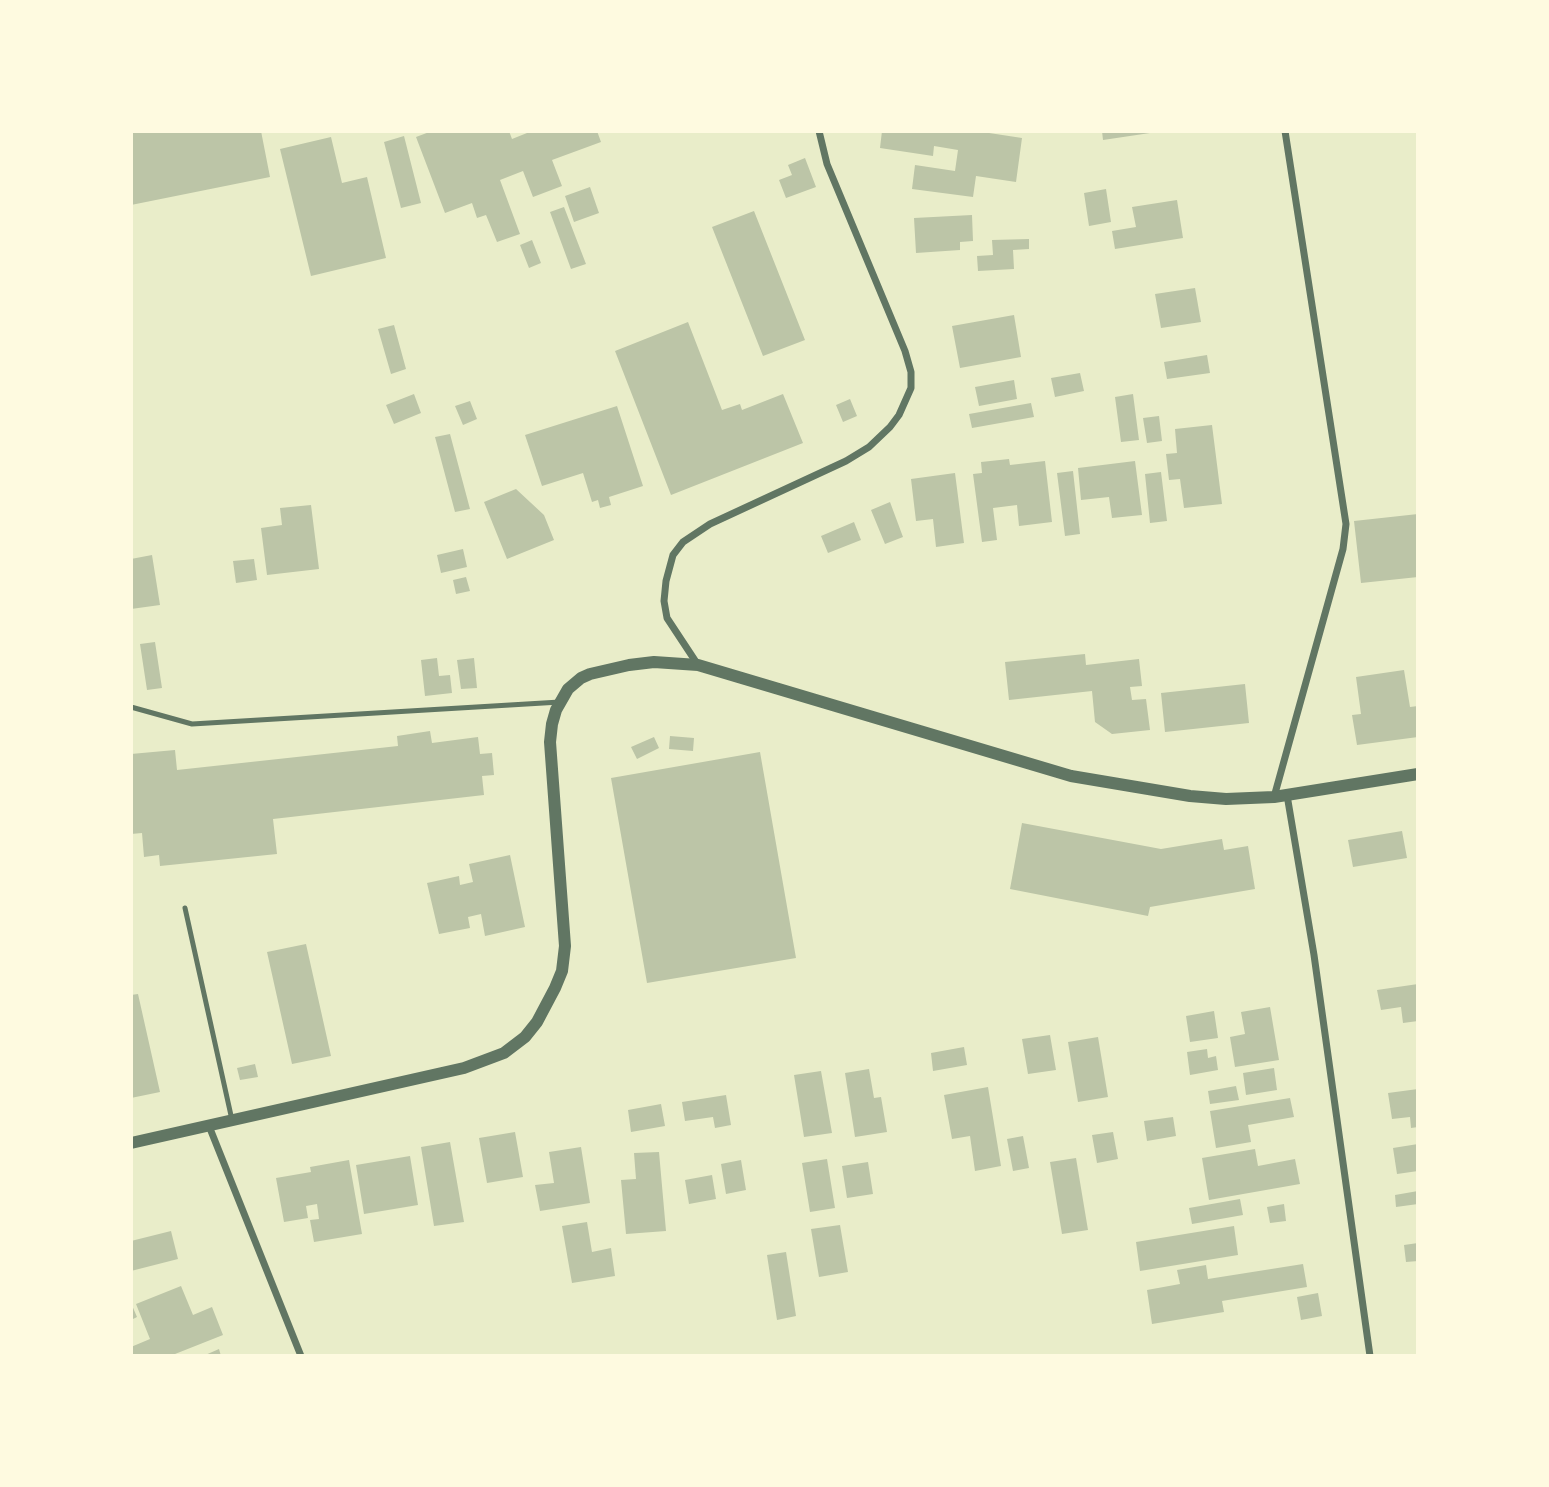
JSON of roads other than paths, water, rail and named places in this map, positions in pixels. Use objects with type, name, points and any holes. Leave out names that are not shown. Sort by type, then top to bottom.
[{"type":"street","points":[[698,665],[672,629],[664,601],[668,569],[678,548],[702,528],[846,461],[869,447],[899,415],[911,388],[911,372],[905,351],[827,164],[819,131]]},
{"type":"street","points":[[1285,131],[1346,524],[1343,550],[1280,796],[1314,955],[1370,1356]]},
{"type":"street","points":[[131,1143],[464,1068],[504,1053],[525,1037],[537,1022],[555,988],[562,971],[565,946],[550,742],[552,724],[568,689],[580,678],[603,671],[654,662],[698,665],[1072,776],[1190,796],[1226,799],[1280,796],[1418,774]]},
{"type":"street","points":[[209,1126],[301,1356]]},
{"type":"lane","points":[[131,708],[192,724],[560,702]]},
{"type":"lane","points":[[185,908],[232,1121]]}]
